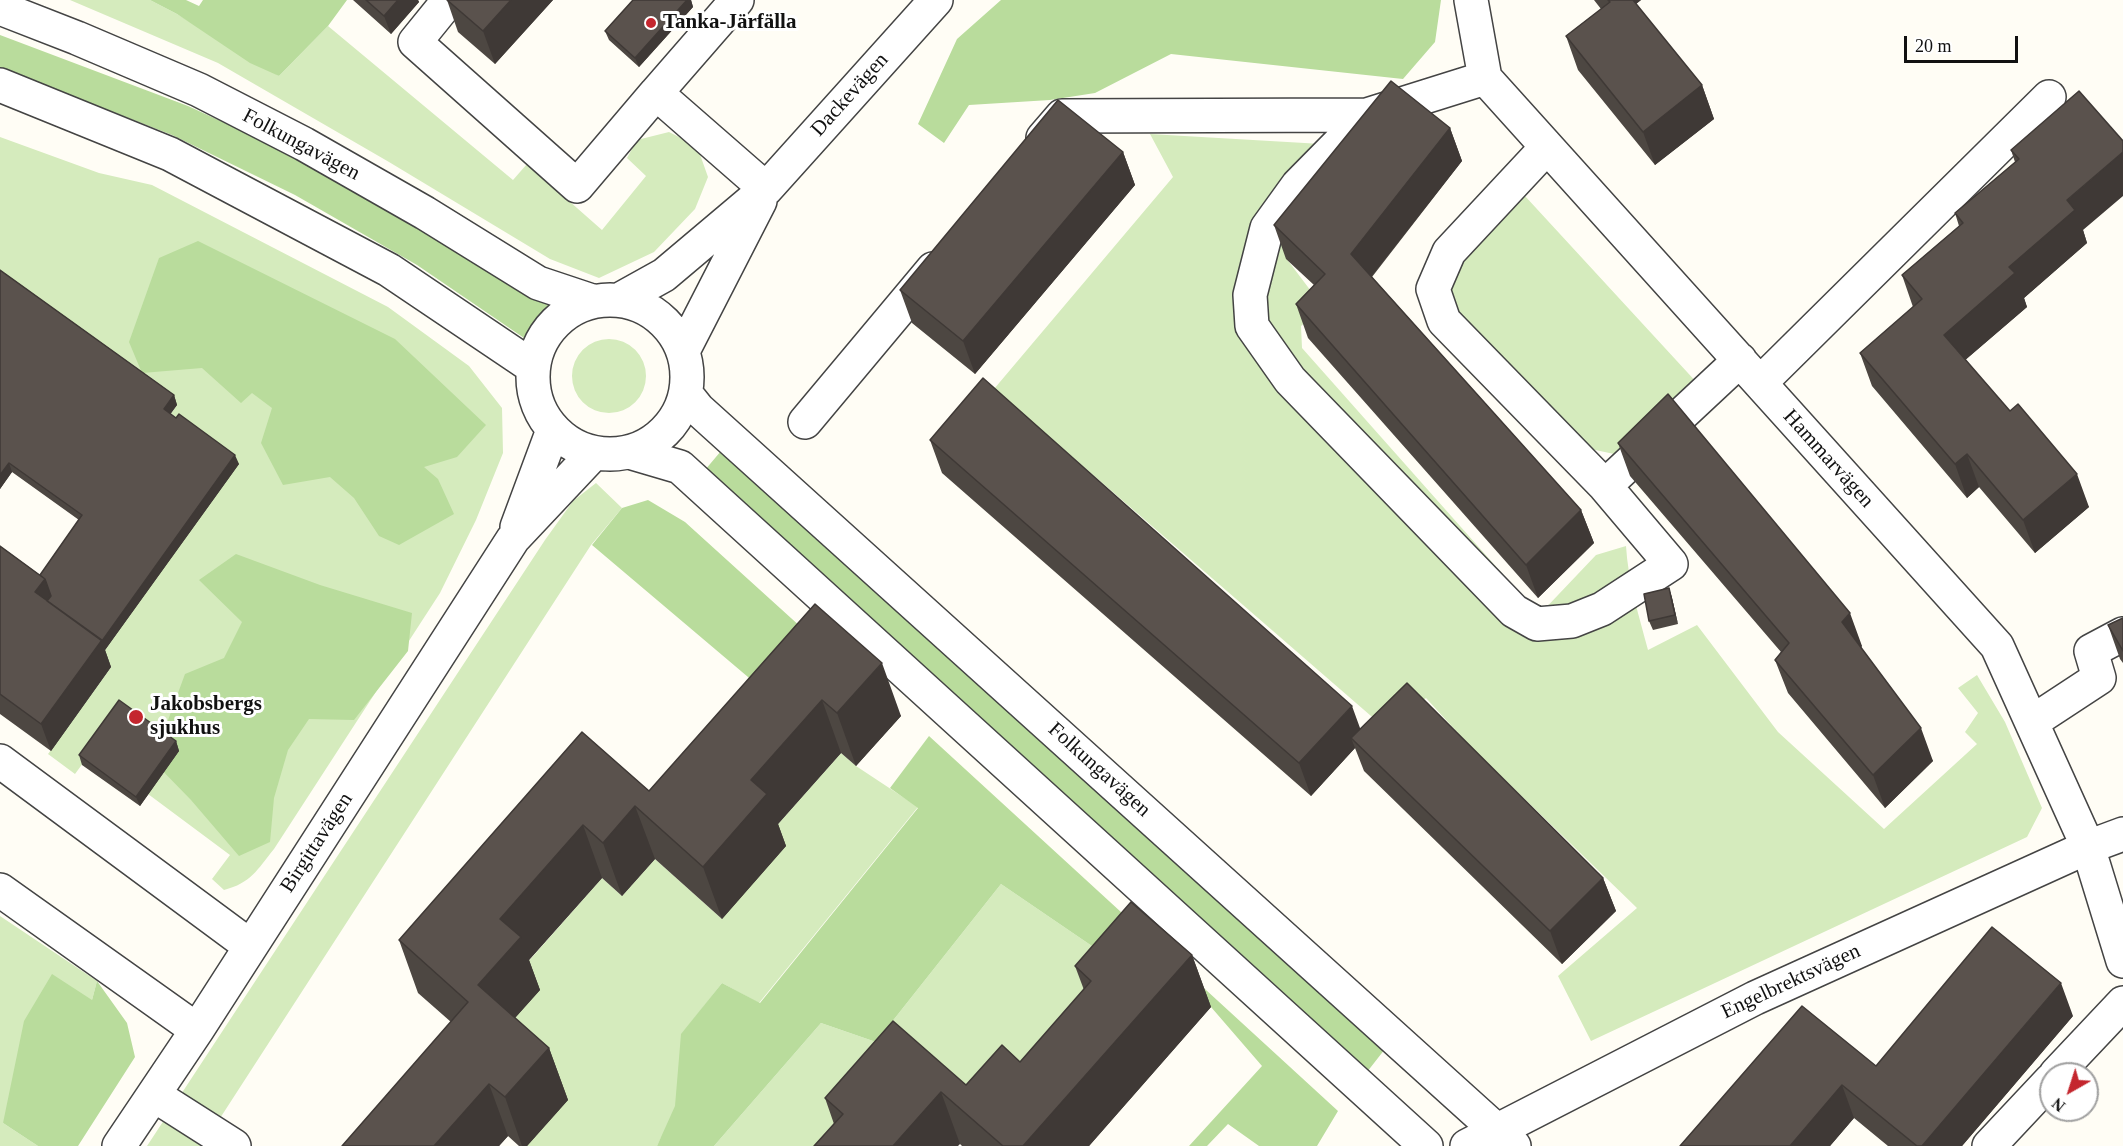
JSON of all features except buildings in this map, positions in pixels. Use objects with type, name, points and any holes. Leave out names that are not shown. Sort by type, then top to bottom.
[{"type":"street","points":[[448,0],[415,42],[577,186],[737,0]]},
{"type":"street","name":"Dackevägen","points":[[605,301],[664,275],[766,189],[935,0]]},
{"type":"street","points":[[1024,160],[1062,116],[1367,115],[1485,78],[1470,0]]},
{"type":"street","name":"Folkungavägen","points":[[0,8],[199,90],[304,144],[425,213],[538,283],[605,301]]},
{"type":"street","name":"Hammarvägen","points":[[1485,78],[1997,646],[2088,847],[2123,961]]},
{"type":"street","points":[[0,85],[170,154],[389,270],[533,367]]},
{"type":"street","points":[[656,93],[766,189]]},
{"type":"street","points":[[1605,486],[1750,372],[2049,97]]},
{"type":"street","points":[[1367,115],[1298,185],[1267,228],[1250,295],[1252,326],[1290,380],[1306,397],[1514,611],[1537,624],[1572,621],[1602,609],[1671,564],[1605,486],[1444,321],[1432,289],[1449,252],[1547,147]]},
{"type":"street","name":"Dackevägen","points":[[683,351],[766,189]]},
{"type":"street","points":[[805,422],[950,249]]},
{"type":"street","points":[[629,452],[654,441],[668,429],[686,393],[687,366],[683,351],[670,327],[658,316],[634,304],[605,301],[573,309],[552,325],[538,348],[533,367],[536,399],[553,430],[575,446],[594,453],[629,452],[680,467],[1425,1146]]},
{"type":"street","name":"Folkungavägen","points":[[686,393],[698,409],[1505,1138]]},
{"type":"street","name":"Birgittavägen","points":[[513,539],[553,430]]},
{"type":"street","name":"Birgittavägen","points":[[119,1146],[197,1030],[513,539],[594,453]]},
{"type":"street","points":[[2032,722],[2099,678],[2091,651],[2123,634]]},
{"type":"street","points":[[0,762],[250,946]]},
{"type":"street","name":"Engelbrektsvägen","points":[[1467,1146],[1505,1138],[1755,998],[2088,847],[2123,834]]},
{"type":"street","points":[[0,890],[197,1030]]},
{"type":"street","points":[[2067,1062],[2123,1003]]},
{"type":"street","points":[[1989,1146],[2039,1093]]},
{"type":"street","points":[[154,1095],[234,1146]]},
{"type":"green space","points":[[70,0],[150,0],[279,76],[328,26],[513,180],[527,164],[602,230],[646,176],[627,158],[637,140],[669,132],[697,146],[708,177],[695,209],[654,252],[599,278],[550,259],[218,63]]},
{"type":"green space","points":[[150,0],[186,0],[199,6],[203,0],[347,0],[328,26],[279,76],[250,63],[177,14]]},
{"type":"green space","points":[[1001,0],[1441,0],[1435,42],[1403,79],[1171,54],[1095,93],[1050,100],[969,105],[944,143],[918,124],[957,39]]},
{"type":"green space","points":[[0,35],[188,106],[281,149],[462,249],[552,306],[527,340],[417,265],[295,195],[172,135],[0,68]]},
{"type":"green space","points":[[1150,134],[1356,146],[1286,258],[1323,307],[1301,326],[1302,348],[1539,615],[1596,555],[1626,546],[1631,585],[1648,650],[1697,625],[1778,732],[1884,829],[1977,744],[1965,732],[1978,713],[1958,688],[1977,675],[2005,722],[2042,808],[2027,837],[1591,1041],[1558,976],[1637,908],[1468,744],[1426,698],[1386,729],[994,389],[1173,177]]},
{"type":"green space","points":[[0,137],[99,173],[152,185],[388,307],[469,366],[502,408],[503,453],[476,520],[440,593],[274,849],[258,869],[241,884],[224,890],[212,879],[230,855],[148,794],[122,710],[75,774],[48,754],[111,667],[100,658],[167,419],[177,405],[0,277]]},
{"type":"green space","points":[[1513,183],[1699,385],[1614,454],[1563,443],[1444,321],[1449,252]]},
{"type":"green space","points":[[198,241],[395,339],[486,425],[457,457],[424,467],[438,479],[454,514],[399,545],[379,536],[354,498],[330,477],[283,485],[261,443],[272,408],[252,393],[241,403],[202,368],[142,373],[129,342],[159,258]]},
{"type":"green space","points":[[609,339],[623,342],[635,350],[643,362],[646,376],[643,390],[635,402],[623,410],[609,413],[595,410],[583,402],[575,390],[572,376],[575,362],[583,350],[595,342]]},
{"type":"green space","points":[[721,451],[1385,1049],[1367,1072],[705,470]]},
{"type":"green space","points":[[596,483],[622,508],[591,545],[202,1146],[147,1146],[545,540],[573,501]]},
{"type":"green space","points":[[648,500],[685,522],[834,657],[787,710],[592,545],[622,508]]},
{"type":"green space","points":[[236,554],[320,585],[412,613],[408,651],[354,720],[309,719],[288,750],[274,798],[270,842],[239,856],[191,800],[153,761],[185,674],[224,658],[242,622],[199,580]]},
{"type":"green space","points":[[929,736],[1338,1111],[1317,1146],[1259,1146],[1228,1124],[1207,1146],[1189,1146],[1262,1066],[1211,1007],[1133,974],[1001,884],[876,1042],[821,1023],[714,1146],[657,1146],[675,1106],[681,1034],[722,983],[760,1003],[918,808],[890,788]]},
{"type":"green space","points":[[841,753],[856,766],[918,807],[759,1003],[722,983],[682,1034],[680,1052],[712,1080],[661,1138],[657,1146],[527,1146],[497,1038],[519,972],[602,878],[622,896],[655,859],[722,919],[770,833]]},
{"type":"green space","points":[[1001,884],[1133,974],[1111,1033],[848,1146],[714,1146],[821,1023],[876,1042]]},
{"type":"green space","points":[[0,916],[97,981],[92,1000],[3,1123],[38,1146],[0,1146]]},
{"type":"green space","points":[[52,974],[92,1000],[97,981],[127,1023],[135,1057],[78,1146],[38,1146],[3,1123],[24,1021]]},
{"type":"place","name":"Tanka-Järfälla","points":[[651,23]]},
{"type":"place","name":"Jakobsbergs sjukhus","points":[[136,717]]}]
